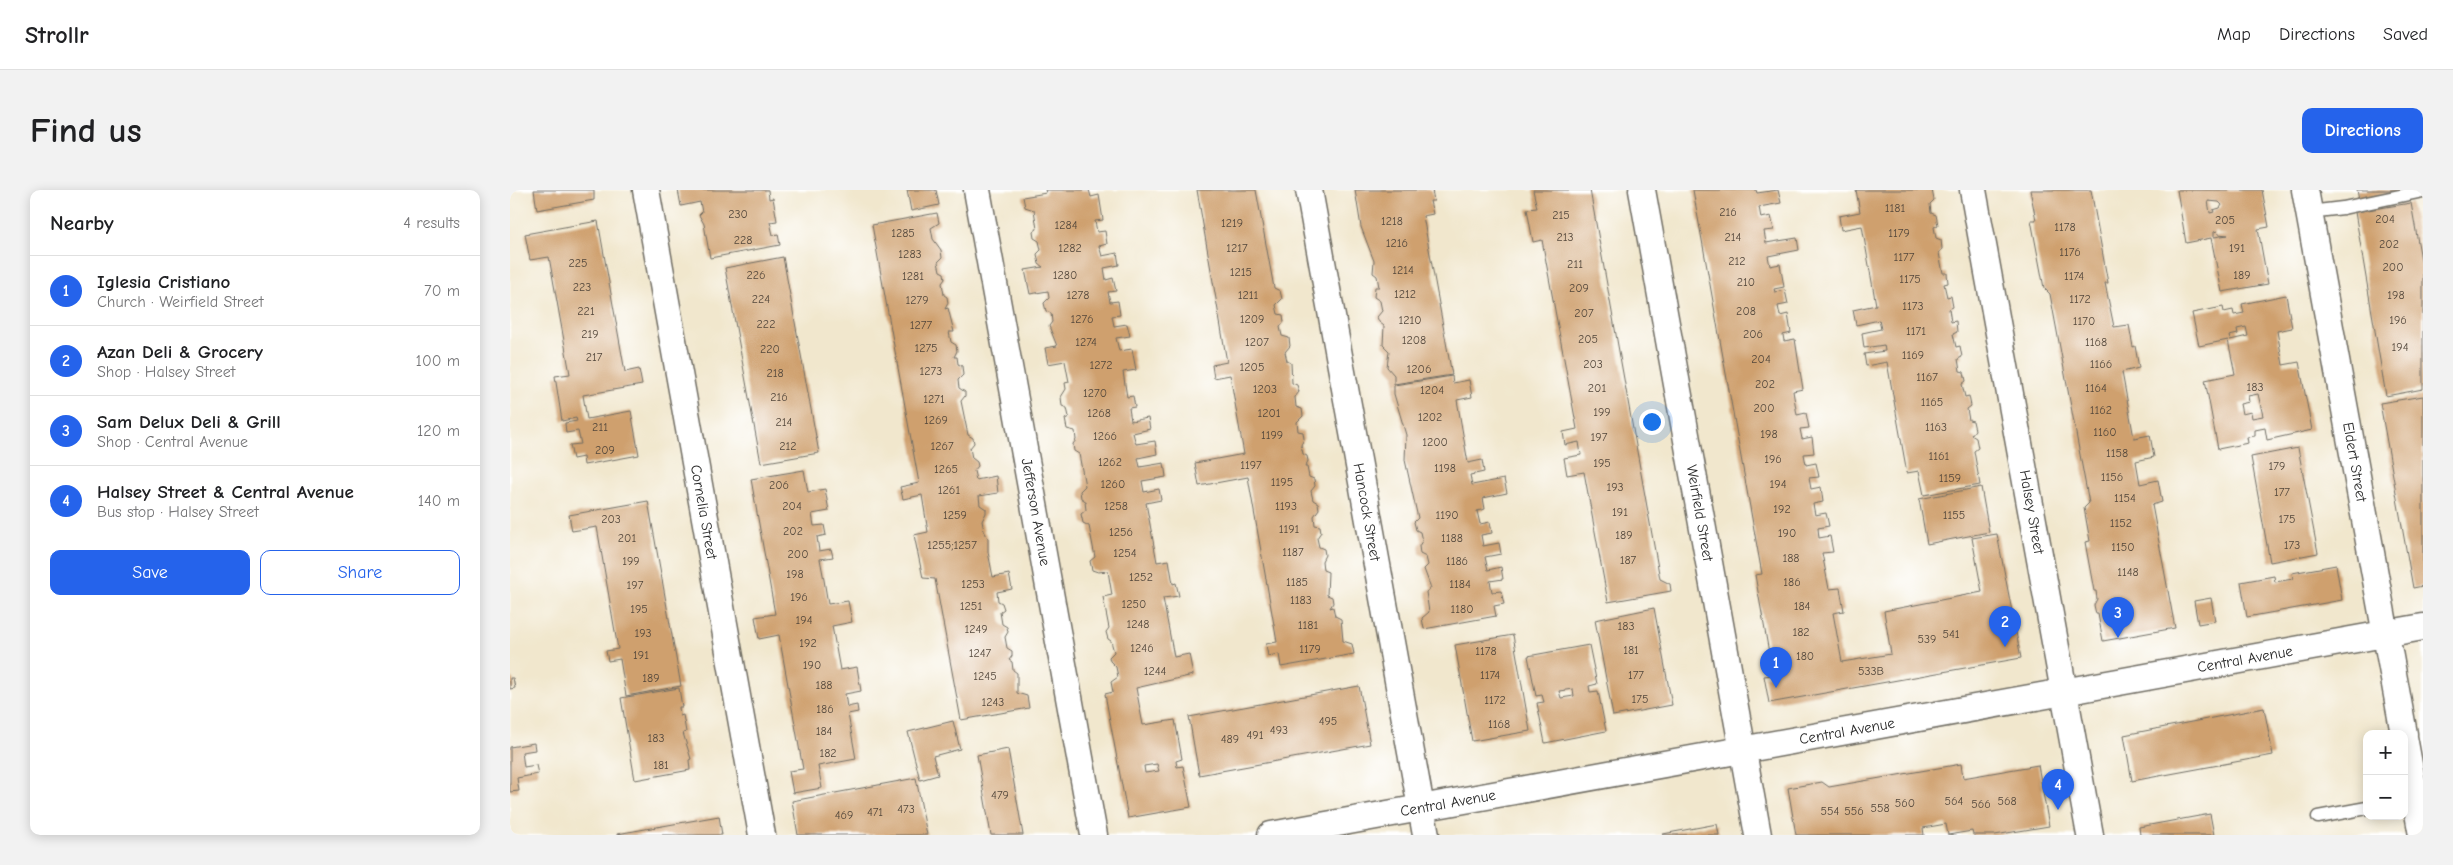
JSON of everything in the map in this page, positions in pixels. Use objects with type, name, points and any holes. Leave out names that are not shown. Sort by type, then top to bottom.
[{"type":"street","name":"Cornelia Street","points":[[646,190],[762,835]]},
{"type":"street","name":"Jefferson Avenue","points":[[977,190],[1094,835]]},
{"type":"street","name":"Hancock Street","points":[[1309,190],[1426,835]]},
{"type":"street","name":"Weirfield Street","points":[[1642,190],[1758,835]]},
{"type":"street","name":"Halsey Street","points":[[1974,190],[2090,835]]},
{"type":"street","name":"Eldert Street","points":[[2307,201],[2403,730]]},
{"type":"street","name":"Central Avenue","points":[[1271,835],[2423,627]]},
{"type":"street","name":"Eldert Street","points":[[2408,775],[2410,800],[2422,835]]},
{"type":"lane","points":[[2307,201],[2343,208],[2423,191]]},
{"type":"lane","points":[[2318,817],[2363,809]]},
{"type":"building","points":[[534,190],[594,190],[594,200],[537,210]]},
{"type":"building","points":[[678,190],[768,190],[769,199],[773,198],[777,221],[770,222],[773,235],[778,234],[780,245],[710,258],[704,224],[699,215],[702,212],[700,202],[681,206]]},
{"type":"building","points":[[907,190],[936,190],[939,205],[911,211]]},
{"type":"building","points":[[1045,190],[1089,190],[1091,197],[1099,195],[1103,220],[1095,221],[1097,232],[1105,231],[1107,244],[1099,246],[1102,256],[1117,253],[1119,265],[1104,268],[1106,280],[1113,278],[1116,291],[1108,292],[1110,302],[1118,301],[1120,315],[1112,316],[1114,326],[1127,324],[1130,336],[1116,338],[1119,351],[1132,349],[1136,370],[1123,372],[1127,397],[1133,396],[1135,407],[1129,408],[1131,421],[1148,418],[1150,429],[1133,433],[1136,444],[1155,441],[1157,454],[1138,458],[1140,467],[1164,463],[1166,477],[1142,481],[1144,492],[1159,489],[1161,500],[1146,503],[1157,562],[1169,560],[1173,584],[1176,583],[1179,596],[1163,598],[1165,609],[1174,657],[1189,654],[1193,675],[1136,688],[1143,725],[1175,720],[1182,759],[1176,761],[1177,767],[1183,766],[1191,807],[1128,818],[1105,694],[1113,692],[1111,682],[1118,677],[1116,667],[1110,661],[1109,657],[1114,652],[1106,632],[1109,628],[1103,597],[1112,595],[1108,571],[1098,572],[1092,570],[1090,561],[1095,557],[1089,526],[1083,523],[1081,514],[1086,510],[1085,502],[1087,502],[1081,498],[1080,491],[1085,486],[1079,454],[1074,451],[1075,431],[1067,429],[1065,419],[1069,417],[1067,408],[1062,406],[1061,397],[1066,389],[1065,383],[1069,382],[1065,361],[1048,364],[1045,348],[1057,346],[1049,326],[1052,322],[1051,313],[1046,311],[1044,303],[1049,298],[1048,291],[1030,294],[1025,270],[1043,267],[1039,264],[1037,254],[1041,250],[1039,241],[1034,238],[1033,232],[1037,229],[1034,210],[1025,207],[1023,197],[1046,193]],"holes":[[[1157,764],[1159,771],[1145,773],[1144,766]]]},
{"type":"building","points":[[1197,190],[1256,190],[1274,288],[1280,291],[1282,299],[1276,305],[1278,314],[1283,315],[1284,322],[1280,327],[1282,336],[1289,338],[1290,346],[1285,352],[1287,361],[1291,363],[1292,383],[1297,385],[1299,392],[1295,397],[1296,407],[1302,409],[1303,416],[1297,422],[1298,431],[1303,432],[1304,439],[1301,445],[1303,454],[1307,456],[1308,461],[1305,467],[1307,467],[1309,477],[1314,479],[1315,486],[1311,491],[1313,500],[1318,503],[1319,509],[1314,516],[1315,525],[1320,526],[1321,532],[1317,538],[1319,547],[1324,549],[1325,555],[1322,561],[1323,570],[1328,572],[1327,595],[1332,597],[1333,603],[1330,608],[1333,607],[1335,616],[1341,619],[1343,641],[1352,644],[1354,654],[1281,667],[1279,654],[1268,656],[1266,644],[1277,642],[1248,477],[1199,486],[1195,463],[1244,454],[1230,375],[1214,378],[1212,365],[1227,362]]},
{"type":"building","points":[[1355,190],[1432,190],[1434,201],[1430,201],[1433,214],[1423,216],[1452,375],[1394,384],[1394,375],[1387,367],[1389,351],[1383,345],[1384,326],[1377,317],[1382,311],[1380,301],[1374,297],[1375,287],[1379,287],[1377,276],[1373,273],[1374,261],[1361,227]]},
{"type":"building","points":[[1533,190],[1590,190],[1660,579],[1670,584],[1671,591],[1608,602],[1584,472],[1567,475],[1564,458],[1581,455],[1579,442],[1565,445],[1563,432],[1577,429],[1542,240],[1533,242],[1527,209],[1537,208]]},
{"type":"building","points":[[1693,190],[1756,190],[1757,193],[1778,190],[1781,203],[1759,207],[1761,218],[1771,216],[1774,230],[1764,231],[1766,243],[1797,238],[1799,250],[1768,256],[1770,266],[1780,264],[1784,287],[1774,289],[1775,292],[1785,290],[1788,304],[1778,306],[1780,316],[1788,314],[1791,333],[1783,335],[1784,341],[1795,339],[1803,389],[1793,391],[1797,415],[1806,413],[1809,428],[1800,429],[1802,439],[1812,437],[1814,453],[1804,454],[1806,465],[1816,463],[1819,477],[1809,478],[1811,489],[1821,487],[1823,502],[1813,504],[1815,515],[1826,513],[1829,526],[1818,528],[1819,538],[1830,536],[1833,552],[1822,553],[1829,589],[1840,588],[1844,611],[1833,613],[1842,662],[1891,654],[1884,611],[1982,592],[1972,538],[1997,534],[2021,658],[1769,703],[1764,676],[1773,675],[1755,575],[1762,574]]},
{"type":"building","points":[[1856,190],[1932,190],[1934,200],[1930,204],[1931,213],[1936,215],[1938,225],[1934,227],[1936,238],[1941,240],[1942,249],[1939,253],[1943,273],[1947,273],[1948,283],[1944,284],[1947,297],[1951,296],[1953,307],[1949,309],[1951,322],[1956,321],[1957,332],[1953,334],[1956,347],[1960,346],[1962,357],[1958,359],[1960,371],[1964,372],[1966,381],[1962,384],[1965,397],[1969,396],[1971,406],[1967,409],[1969,420],[1973,421],[1975,430],[1971,435],[1976,438],[1978,448],[1974,451],[1980,485],[1924,495],[1919,471],[1907,473],[1887,362],[1866,366],[1864,354],[1885,351],[1884,345],[1864,348],[1862,333],[1881,329],[1879,320],[1856,325],[1853,310],[1876,305],[1862,226],[1841,230],[1839,216],[1860,212]]},
{"type":"building","points":[[2030,190],[2091,190],[2108,283],[2105,283],[2114,327],[2129,325],[2133,347],[2135,346],[2139,368],[2122,372],[2134,438],[2150,435],[2154,457],[2136,461],[2140,484],[2158,480],[2162,502],[2152,505],[2175,628],[2103,641],[2098,614],[2096,614],[2094,605],[2097,599],[2096,591],[2094,591],[2085,542],[2090,541],[2084,508],[2089,503],[2050,294],[2044,288],[2031,220],[2036,220]]},
{"type":"building","points":[[2177,190],[2262,190],[2269,227],[2258,229],[2268,284],[2222,292],[2211,238],[2186,243]],"holes":[[[2208,201],[2219,202],[2222,205],[2210,213]],[[2217,231],[2218,234],[2228,235],[2214,237],[2214,232]]]},
{"type":"building","points":[[2357,190],[2408,190],[2359,200]]},
{"type":"building","points":[[2411,203],[2423,271],[2423,389],[2386,396],[2355,212]]},
{"type":"building","points":[[937,213],[939,223],[931,228],[933,239],[941,250],[942,258],[938,262],[940,271],[944,273],[945,279],[942,283],[944,295],[947,297],[948,303],[945,309],[948,308],[954,332],[949,332],[951,342],[956,345],[957,351],[954,357],[957,357],[958,364],[962,366],[963,375],[958,380],[959,388],[965,392],[965,396],[961,401],[968,435],[973,438],[974,443],[970,448],[972,458],[977,462],[978,466],[974,471],[976,480],[996,476],[998,493],[979,496],[980,505],[986,509],[982,521],[988,538],[988,552],[993,577],[1009,574],[1012,589],[997,592],[998,601],[1002,603],[1004,609],[1000,612],[1002,624],[1007,627],[1008,632],[1005,637],[1007,648],[1012,651],[1012,656],[1009,660],[1012,662],[1013,670],[1017,673],[1017,693],[1027,696],[1029,708],[961,720],[935,579],[923,578],[914,535],[928,532],[922,495],[903,499],[900,487],[919,483],[872,225]]},
{"type":"building","points":[[598,221],[625,372],[639,369],[642,385],[583,395],[587,419],[631,411],[639,455],[584,465],[583,457],[573,459],[570,445],[581,444],[578,431],[566,433],[565,423],[577,421],[576,418],[562,421],[555,376],[570,374],[549,257],[530,260],[525,234]]},
{"type":"building","points":[[783,257],[819,453],[761,463],[725,268]]},
{"type":"building","points":[[2286,295],[2292,328],[2277,331],[2283,365],[2299,362],[2312,430],[2267,440],[2265,428],[2255,430],[2255,436],[2247,437],[2248,443],[2218,449],[2205,380],[2235,374],[2228,340],[2199,346],[2192,313],[2223,307],[2224,312],[2233,310],[2234,315],[2244,313],[2242,304]],"holes":[[[2246,327],[2248,336],[2230,340],[2229,336],[2238,334],[2237,329]],[[2258,394],[2263,416],[2252,418],[2251,412],[2242,414],[2240,404],[2249,402],[2248,396]]]},
{"type":"building","points":[[1452,376],[1453,383],[1469,380],[1472,397],[1457,400],[1468,463],[1482,460],[1484,472],[1470,475],[1472,485],[1504,479],[1507,493],[1483,498],[1485,509],[1477,511],[1480,524],[1490,522],[1492,533],[1481,535],[1483,546],[1499,543],[1501,554],[1485,557],[1488,570],[1501,567],[1503,579],[1490,581],[1492,592],[1501,591],[1504,604],[1494,606],[1496,616],[1424,629],[1422,618],[1429,612],[1426,592],[1431,588],[1424,569],[1428,565],[1426,557],[1420,554],[1419,546],[1422,541],[1420,532],[1416,530],[1414,522],[1418,518],[1405,460],[1406,435],[1394,394],[1394,385]]},
{"type":"building","points":[[2423,396],[2423,586],[2413,588],[2380,403]]},
{"type":"building","points":[[2298,448],[2318,553],[2270,562],[2251,457]]},
{"type":"building","points":[[804,470],[808,492],[825,489],[829,511],[812,514],[814,526],[824,525],[826,535],[817,537],[819,551],[831,549],[833,557],[820,559],[828,604],[848,601],[852,622],[832,626],[840,670],[857,667],[861,691],[845,694],[847,707],[857,705],[858,712],[848,714],[856,759],[818,766],[822,788],[793,793],[789,771],[803,769],[779,635],[759,639],[755,617],[775,614],[751,479]]},
{"type":"building","points":[[1981,487],[1989,532],[1927,544],[1919,499]]},
{"type":"building","points":[[648,501],[681,686],[626,696],[620,659],[608,661],[606,651],[618,649],[597,527],[572,531],[569,515]]},
{"type":"building","points":[[2336,565],[2342,600],[2247,617],[2241,582],[2274,576],[2275,582],[2293,579],[2292,573]]},
{"type":"building","points":[[2211,598],[2215,621],[2198,624],[2194,601]]},
{"type":"building","points":[[1654,608],[1672,705],[1613,716],[1595,620]]},
{"type":"building","points":[[1513,635],[1530,731],[1472,741],[1455,645]]},
{"type":"building","points":[[1589,645],[1597,684],[1589,686],[1590,692],[1598,691],[1606,731],[1545,743],[1537,703],[1544,702],[1542,695],[1536,696],[1528,656]],"holes":[[[1573,689],[1574,696],[1561,698],[1559,691]]]},
{"type":"building","points":[[510,678],[513,678],[515,688],[510,689]]},
{"type":"building","points":[[1359,686],[1370,744],[1199,775],[1189,717]]},
{"type":"building","points":[[679,688],[682,707],[679,707],[680,716],[683,715],[686,732],[683,733],[691,759],[689,760],[690,770],[635,780],[621,698]]},
{"type":"building","points":[[2264,708],[2273,755],[2132,781],[2124,735]]},
{"type":"building","points":[[953,721],[960,749],[933,756],[938,775],[920,780],[908,732]]},
{"type":"building","points":[[534,743],[535,750],[522,752],[524,767],[536,765],[538,774],[517,778],[519,791],[510,792],[510,747]]},
{"type":"building","points":[[1008,749],[1023,835],[991,835],[977,755]]},
{"type":"building","points":[[1961,764],[1963,778],[2038,765],[2049,826],[1995,835],[1973,835],[1972,831],[1948,835],[1946,824],[1923,828],[1924,835],[1796,835],[1788,788],[1822,782],[1829,787]]},
{"type":"building","points":[[916,778],[927,835],[798,835],[792,801]]},
{"type":"building","points":[[2210,814],[2214,835],[2140,835],[2139,827]]},
{"type":"building","points":[[719,816],[722,835],[617,835],[617,834]]},
{"type":"building","points":[[1717,824],[1719,835],[1663,835],[1663,834]]},
{"type":"place","name":"Sam Delux Deli & Grill","points":[[2118,638]]},
{"type":"place","name":"Azan Deli & Grocery","points":[[2005,647]]},
{"type":"place","name":"Iglesia Cristiano","points":[[1776,688]]},
{"type":"place","name":"Halsey Street & Central Avenue","points":[[2058,810]]}]
